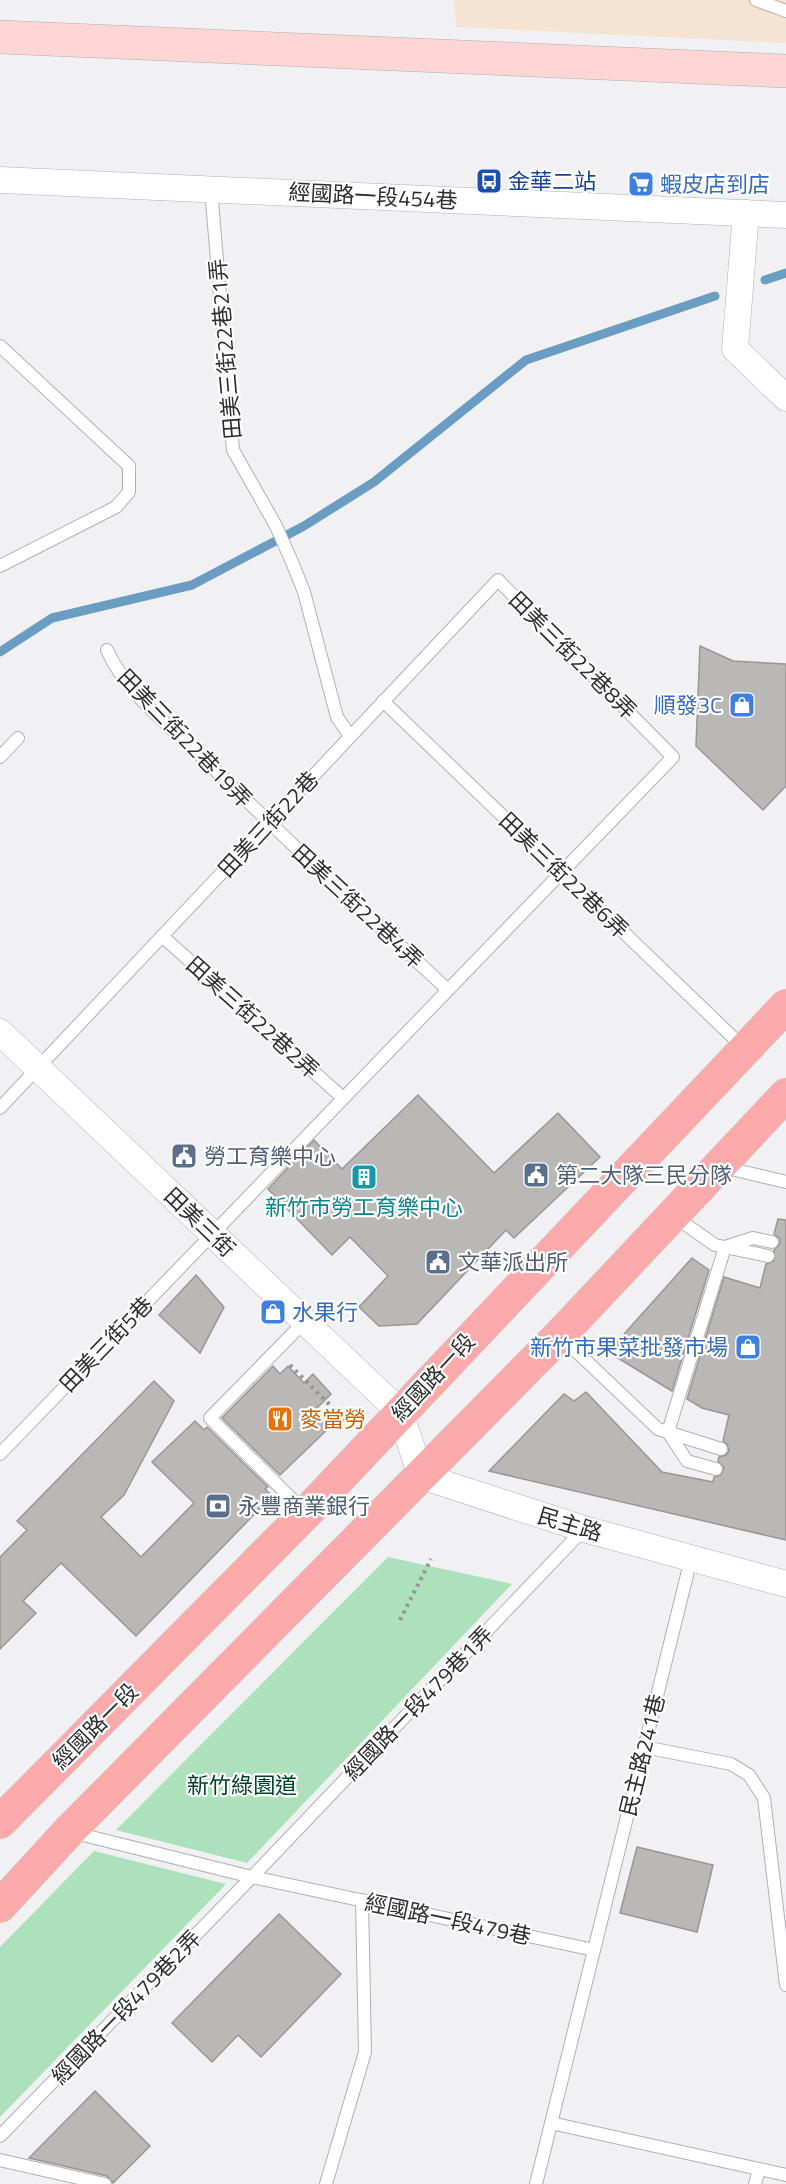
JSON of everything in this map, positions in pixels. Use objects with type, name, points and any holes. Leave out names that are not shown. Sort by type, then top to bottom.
[{"type":"main road","name":"經國路一段","points":[[0,1822],[306,1513],[786,1006]]},
{"type":"main road","points":[[0,1906],[69,1831],[559,1336],[786,1095]]},
{"type":"street","points":[[0,37],[786,71]]},
{"type":"street","name":"經國路一段454巷","points":[[0,180],[786,215]]},
{"type":"street","points":[[747,213],[735,349],[786,398]]},
{"type":"street","name":"田美三街","points":[[0,1032],[400,1412]]},
{"type":"street","points":[[400,1412],[421,1476]]},
{"type":"street","name":"民主路","points":[[421,1476],[585,1529],[786,1584]]},
{"type":"lane","points":[[756,0],[786,11]]},
{"type":"lane","name":"田美三街22巷21弄","points":[[211,189],[233,450],[276,526],[290,556],[304,592],[337,717],[350,736]]},
{"type":"lane","points":[[0,346],[129,466],[129,492],[116,507],[0,566]]},
{"type":"lane","name":"田美三街22巷","points":[[0,1108],[498,580]]},
{"type":"lane","name":"田美三街22巷8弄","points":[[498,580],[673,757]]},
{"type":"lane","name":"田美三街22巷19弄","points":[[107,650],[115,667],[137,694],[268,823]]},
{"type":"lane","name":"田美三街22巷6弄","points":[[383,701],[745,1048]]},
{"type":"lane","points":[[0,757],[18,738]]},
{"type":"lane","name":"田美三街5巷","points":[[0,1454],[673,757]]},
{"type":"lane","name":"田美三街22巷4弄","points":[[268,823],[448,990]]},
{"type":"lane","name":"田美三街22巷2弄","points":[[162,936],[343,1098]]},
{"type":"lane","points":[[720,1166],[786,1182]]},
{"type":"lane","points":[[672,1215],[715,1245],[768,1256]]},
{"type":"lane","points":[[725,1247],[753,1238],[772,1242]]},
{"type":"lane","points":[[668,1432],[725,1247]]},
{"type":"lane","points":[[305,1321],[210,1418],[306,1513]]},
{"type":"lane","points":[[559,1336],[658,1429],[721,1449]]},
{"type":"lane","points":[[668,1432],[687,1461],[716,1469]]},
{"type":"lane","name":"經國路一段479巷1弄","points":[[252,1877],[585,1529]]},
{"type":"lane","name":"民主路241巷","points":[[594,1950],[690,1559]]},
{"type":"lane","points":[[644,1746],[731,1764],[749,1775],[764,1798],[786,1985]]},
{"type":"lane","name":"經國路一段479巷","points":[[69,1831],[252,1877],[594,1950]]},
{"type":"lane","name":"經國路一段479巷2弄","points":[[0,2136],[252,1877]]},
{"type":"lane","points":[[326,2184],[365,2052],[362,1900]]},
{"type":"lane","points":[[536,2184],[594,1950]]},
{"type":"lane","points":[[551,2123],[786,2175]]},
{"type":"lane","points":[[0,2160],[105,2184]]},
{"type":"lane","points":[[755,2184],[759,2169]]},
{"type":"path","points":[[276,1350],[369,1445]]},
{"type":"path","points":[[400,1620],[431,1559]]},
{"type":"shaded area","points":[[454,0],[786,0],[786,43],[456,27]]},
{"type":"green space","name":"新竹綠園道","points":[[388,1557],[512,1584],[247,1863],[116,1830]]},
{"type":"green space","points":[[94,1851],[226,1884],[0,2117],[0,1947]]},
{"type":"building","name":"順發3C","points":[[700,646],[733,661],[786,664],[786,786],[763,810],[696,746]]},
{"type":"building","points":[[418,1095],[494,1173],[558,1113],[600,1157],[514,1238],[506,1230],[417,1324],[379,1326],[359,1307],[388,1276],[350,1237],[332,1255],[268,1189],[314,1140],[342,1169]]},
{"type":"building","points":[[778,1219],[786,1220],[786,1540],[489,1471],[564,1394],[574,1401],[586,1392],[662,1472],[713,1482],[714,1477],[721,1475],[724,1468],[718,1461],[719,1457],[726,1455],[729,1451],[727,1444],[723,1441],[729,1415],[702,1408],[687,1399],[724,1277],[760,1288],[766,1264],[774,1261],[774,1250],[780,1244],[780,1239],[774,1234]]},
{"type":"building","points":[[692,1258],[709,1270],[672,1391],[608,1352]]},
{"type":"building","points":[[196,1275],[224,1307],[200,1353],[159,1315]]},
{"type":"building","name":"麥當勞","points":[[273,1366],[280,1374],[288,1366],[304,1383],[313,1374],[331,1394],[315,1410],[331,1426],[280,1475],[222,1418]]},
{"type":"building","points":[[154,1381],[174,1401],[124,1495],[101,1517],[141,1557],[194,1503],[152,1462],[195,1421],[204,1430],[207,1427],[268,1487],[265,1489],[272,1496],[136,1636],[61,1563],[23,1601],[36,1613],[0,1649],[0,1557],[27,1530],[17,1521]]},
{"type":"building","points":[[637,1847],[713,1865],[697,1932],[620,1913]]},
{"type":"building","points":[[279,1914],[341,1974],[261,2057],[238,2035],[212,2062],[172,2023]]},
{"type":"building","points":[[95,2091],[150,2146],[113,2183],[107,2176],[29,2158]]},
{"type":"waterway","points":[[765,280],[786,273]]},
{"type":"waterway","points":[[0,652],[52,618],[192,585],[304,526],[374,482],[526,360],[715,296]]},
{"type":"place","name":"金華二站","points":[[489,181]]},
{"type":"place","name":"蝦皮店到店","points":[[641,184]]},
{"type":"place","name":"順發3C","points":[[742,705]]},
{"type":"place","name":"勞工育樂中心","points":[[184,1156]]},
{"type":"place","name":"第二大隊三民分隊","points":[[536,1175]]},
{"type":"place","name":"新竹市勞工育樂中心","points":[[364,1177]]},
{"type":"place","name":"文華派出所","points":[[438,1262]]},
{"type":"place","name":"水果行","points":[[273,1312]]},
{"type":"place","name":"新竹市果菜批發市場","points":[[748,1347]]},
{"type":"place","name":"麥當勞","points":[[280,1419]]},
{"type":"place","name":"永豐商業銀行","points":[[218,1506]]}]
